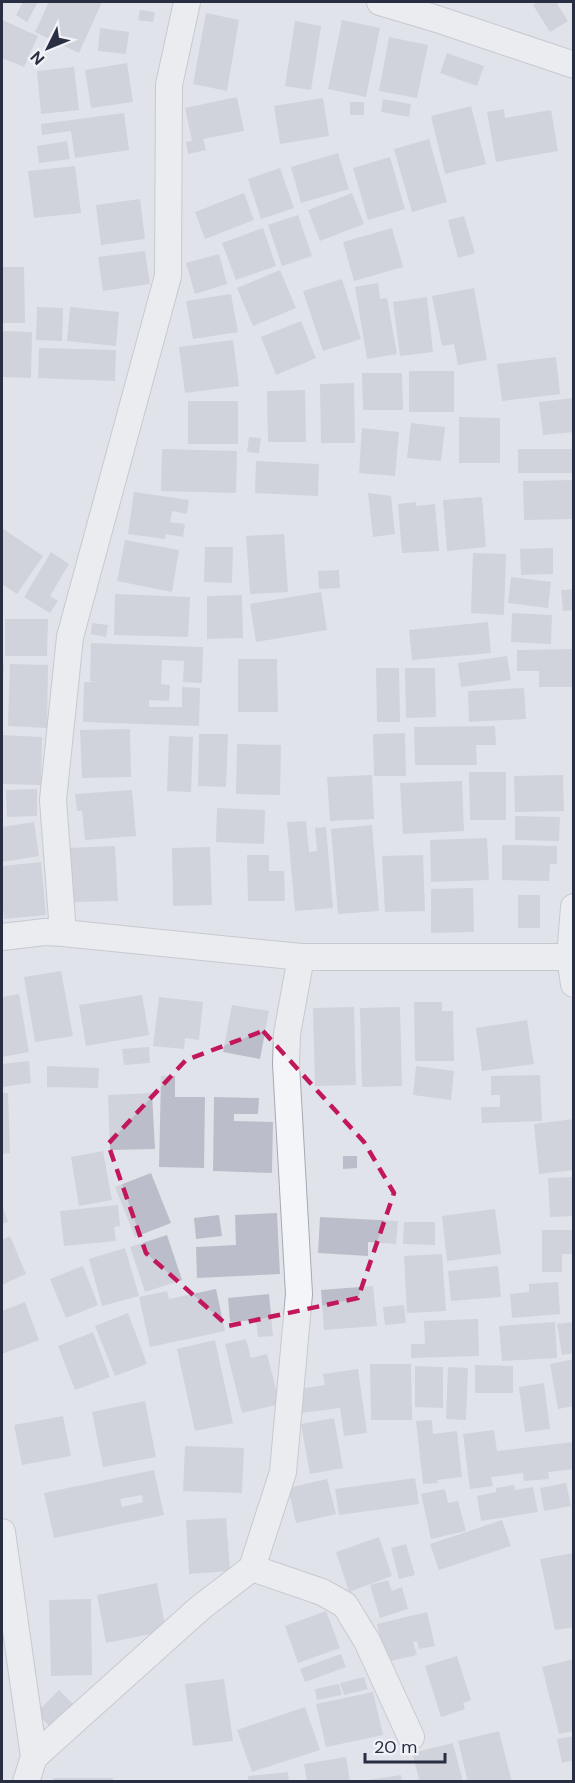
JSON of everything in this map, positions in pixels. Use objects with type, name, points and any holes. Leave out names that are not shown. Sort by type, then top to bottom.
[{"type":"street","points":[[63,933],[53,800],[70,637],[168,276],[169,85],[186,2]]},
{"type":"street","points":[[380,2],[573,65]]},
{"type":"street","points":[[573,907],[573,984]]},
{"type":"street","points":[[2,937],[45,932],[63,933],[301,957],[572,957]]},
{"type":"street","points":[[34,1757],[200,1608],[252,1568],[283,1472],[299,1294],[286,1064],[287,1034],[301,957]]},
{"type":"street","points":[[2,1532],[34,1757],[26,1782]]},
{"type":"street","points":[[252,1568],[322,1592],[345,1605],[367,1641],[411,1737]]},
{"type":"highlighted area","points":[[263,1031],[364,1142],[394,1193],[358,1298],[228,1326],[146,1253],[108,1144],[186,1060]]},
{"type":"building","points":[[23,2],[38,2],[27,22],[16,15]]},
{"type":"building","points":[[49,2],[102,2],[79,53],[35,32]]},
{"type":"building","points":[[538,2],[556,2],[568,21],[550,32],[533,5]]},
{"type":"building","points":[[140,10],[155,12],[153,22],[138,20]]},
{"type":"building","points":[[206,13],[239,20],[227,91],[193,84]]},
{"type":"building","points":[[2,20],[38,36],[24,67],[2,58]]},
{"type":"building","points":[[342,20],[380,28],[366,97],[328,89]]},
{"type":"building","points":[[295,21],[321,26],[311,90],[285,86]]},
{"type":"building","points":[[100,28],[129,32],[126,54],[98,51]]},
{"type":"building","points":[[389,37],[428,45],[417,98],[379,91]]},
{"type":"building","points":[[447,53],[484,66],[477,86],[440,73]]},
{"type":"building","points":[[127,63],[133,102],[91,108],[85,70]]},
{"type":"building","points":[[74,67],[79,110],[41,114],[37,71]]},
{"type":"building","points":[[237,97],[244,131],[203,139],[206,150],[188,154],[186,142],[192,141],[185,108]]},
{"type":"building","points":[[323,98],[329,136],[280,144],[274,106]]},
{"type":"building","points":[[383,99],[411,104],[409,117],[381,112]]},
{"type":"building","points":[[350,102],[364,102],[364,115],[350,115]]},
{"type":"building","points":[[471,106],[486,164],[445,174],[431,116]]},
{"type":"building","points":[[504,109],[505,118],[551,110],[558,151],[496,162],[487,112]]},
{"type":"building","points":[[124,113],[129,150],[75,158],[71,131],[42,135],[41,124]]},
{"type":"building","points":[[429,139],[447,202],[412,212],[394,149]]},
{"type":"building","points":[[67,141],[70,159],[39,163],[37,146]]},
{"type":"building","points":[[338,153],[349,189],[301,203],[291,167]]},
{"type":"building","points":[[390,157],[405,209],[368,220],[353,168]]},
{"type":"building","points":[[75,166],[81,213],[34,218],[28,171]]},
{"type":"building","points":[[280,168],[294,208],[261,219],[248,179]]},
{"type":"building","points":[[244,193],[254,220],[205,239],[195,212]]},
{"type":"building","points":[[352,193],[364,224],[320,241],[308,210]]},
{"type":"building","points":[[140,199],[145,239],[101,245],[96,205]]},
{"type":"building","points":[[298,215],[312,256],[282,266],[268,225]]},
{"type":"building","points":[[464,216],[475,253],[458,258],[448,220]]},
{"type":"building","points":[[263,228],[276,266],[236,280],[222,243]]},
{"type":"building","points":[[392,228],[403,267],[354,281],[343,242]]},
{"type":"building","points":[[145,251],[150,284],[103,291],[98,257]]},
{"type":"building","points":[[219,254],[227,284],[195,294],[186,263]]},
{"type":"building","points":[[2,267],[24,267],[25,323],[2,323]]},
{"type":"building","points":[[280,270],[296,308],[253,326],[237,288]]},
{"type":"building","points":[[342,279],[361,339],[323,351],[303,291]]},
{"type":"building","points":[[378,283],[380,299],[387,298],[397,354],[367,359],[355,287]]},
{"type":"building","points":[[474,288],[487,360],[458,365],[454,344],[442,346],[432,296]]},
{"type":"building","points":[[231,294],[238,332],[193,339],[186,301]]},
{"type":"building","points":[[427,297],[433,352],[400,356],[393,302]]},
{"type":"building","points":[[37,307],[63,308],[62,341],[36,340]]},
{"type":"building","points":[[70,307],[119,312],[116,346],[67,341]]},
{"type":"building","points":[[301,321],[316,358],[276,375],[261,337]]},
{"type":"building","points":[[2,331],[32,332],[31,378],[2,377]]},
{"type":"building","points":[[233,340],[239,386],[185,393],[179,347]]},
{"type":"building","points":[[39,348],[116,350],[115,381],[38,378]]},
{"type":"building","points":[[556,357],[560,394],[502,401],[497,364]]},
{"type":"building","points":[[409,371],[454,371],[454,412],[409,412]]},
{"type":"building","points":[[362,373],[402,373],[403,410],[363,410]]},
{"type":"building","points":[[354,383],[355,443],[321,443],[320,384]]},
{"type":"building","points":[[305,390],[306,442],[268,442],[267,391]]},
{"type":"building","points":[[574,398],[574,432],[543,435],[539,402]]},
{"type":"building","points":[[188,401],[238,401],[238,444],[188,444]]},
{"type":"building","points":[[459,417],[500,418],[500,463],[459,463]]},
{"type":"building","points":[[411,423],[445,427],[441,461],[407,458]]},
{"type":"building","points":[[362,428],[399,432],[395,476],[359,473]]},
{"type":"building","points":[[249,437],[261,438],[259,453],[247,452]]},
{"type":"building","points":[[162,449],[237,451],[236,493],[161,491]]},
{"type":"building","points":[[518,449],[574,449],[574,473],[518,473]]},
{"type":"building","points":[[256,461],[319,464],[318,496],[255,493]]},
{"type":"building","points":[[574,480],[574,519],[524,520],[523,481]]},
{"type":"building","points":[[134,492],[189,500],[187,514],[172,511],[170,522],[185,524],[183,537],[166,534],[165,539],[128,534]]},
{"type":"building","points":[[368,493],[391,496],[395,534],[373,537]]},
{"type":"building","points":[[482,497],[486,547],[447,551],[443,500]]},
{"type":"building","points":[[416,502],[416,506],[435,504],[439,551],[402,553],[398,504]]},
{"type":"building","points":[[2,528],[43,556],[17,594],[2,584]]},
{"type":"building","points":[[284,534],[288,592],[250,594],[246,536]]},
{"type":"building","points":[[125,540],[179,550],[172,592],[117,581]]},
{"type":"building","points":[[205,547],[233,547],[232,583],[204,582]]},
{"type":"building","points":[[553,548],[553,574],[521,575],[520,549]]},
{"type":"building","points":[[51,552],[69,564],[50,596],[58,601],[50,613],[24,597]]},
{"type":"building","points":[[473,553],[506,554],[504,615],[471,613]]},
{"type":"building","points":[[339,570],[340,588],[319,589],[318,571]]},
{"type":"building","points":[[511,577],[551,582],[548,608],[508,603]]},
{"type":"building","points":[[574,589],[574,610],[563,611],[561,590]]},
{"type":"building","points":[[321,592],[327,630],[256,642],[250,604]]},
{"type":"building","points":[[115,594],[190,597],[188,637],[114,635]]},
{"type":"building","points":[[242,595],[243,638],[207,639],[207,596]]},
{"type":"building","points":[[512,613],[552,615],[551,644],[511,642]]},
{"type":"building","points":[[5,619],[48,619],[47,656],[5,656]]},
{"type":"building","points":[[488,622],[491,653],[412,660],[409,630]]},
{"type":"building","points":[[92,623],[108,625],[106,637],[91,634]]},
{"type":"building","points":[[91,643],[203,647],[202,683],[183,682],[184,661],[162,660],[161,684],[170,685],[169,701],[149,700],[149,707],[182,707],[182,687],[200,688],[199,726],[83,722],[84,682],[97,682],[90,681]]},
{"type":"building","points":[[574,649],[574,687],[539,687],[539,671],[517,671],[517,650]]},
{"type":"building","points":[[507,656],[511,680],[461,687],[458,663]]},
{"type":"building","points":[[238,659],[277,659],[278,712],[238,712]]},
{"type":"building","points":[[2,664],[4,664],[3,681],[2,681]]},
{"type":"building","points":[[10,664],[48,665],[47,728],[8,726]]},
{"type":"building","points":[[376,668],[399,668],[400,722],[377,722]]},
{"type":"building","points":[[405,668],[435,668],[436,717],[406,718]]},
{"type":"building","points":[[524,688],[526,719],[469,722],[468,691]]},
{"type":"building","points":[[495,726],[496,745],[476,745],[477,765],[415,765],[414,727]]},
{"type":"building","points":[[130,729],[131,777],[82,778],[80,730]]},
{"type":"building","points":[[405,733],[406,776],[374,776],[373,734]]},
{"type":"building","points":[[199,734],[228,734],[226,787],[198,786]]},
{"type":"building","points":[[2,735],[42,737],[41,785],[2,784]]},
{"type":"building","points":[[169,736],[193,737],[191,792],[167,791]]},
{"type":"building","points":[[237,744],[281,745],[280,795],[236,794]]},
{"type":"building","points":[[469,772],[506,772],[506,820],[470,820]]},
{"type":"building","points":[[372,775],[374,819],[330,821],[327,777]]},
{"type":"building","points":[[563,775],[564,811],[515,812],[514,776]]},
{"type":"building","points":[[462,781],[464,831],[403,834],[400,783]]},
{"type":"building","points":[[37,789],[37,816],[7,817],[6,790]]},
{"type":"building","points":[[132,790],[136,836],[85,840],[82,811],[77,811],[75,794]]},
{"type":"building","points":[[217,808],[265,810],[264,844],[216,842]]},
{"type":"building","points":[[515,816],[560,817],[559,841],[515,840]]},
{"type":"building","points":[[306,821],[309,852],[317,851],[315,828],[326,827],[333,908],[295,911],[287,822]]},
{"type":"building","points":[[34,822],[39,856],[2,862],[2,827]]},
{"type":"building","points":[[372,825],[379,911],[338,914],[331,829]]},
{"type":"building","points":[[487,838],[489,880],[431,882],[430,840]]},
{"type":"building","points":[[502,845],[557,846],[557,864],[550,864],[549,881],[502,880]]},
{"type":"building","points":[[115,846],[118,901],[71,902],[69,848]]},
{"type":"building","points":[[210,847],[212,905],[173,906],[172,848]]},
{"type":"building","points":[[247,855],[269,855],[269,871],[284,871],[285,901],[248,901]]},
{"type":"building","points":[[423,855],[425,911],[385,912],[382,856]]},
{"type":"building","points":[[41,862],[46,915],[4,919],[2,866]]},
{"type":"building","points":[[473,888],[474,932],[431,933],[431,889]]},
{"type":"building","points":[[518,895],[540,895],[540,928],[518,928]]},
{"type":"building","points":[[61,971],[73,1036],[35,1042],[24,977]]},
{"type":"building","points":[[19,994],[29,1052],[2,1057],[2,997]]},
{"type":"building","points":[[142,995],[149,1035],[86,1046],[79,1005]]},
{"type":"building","points":[[159,997],[203,1002],[199,1040],[185,1038],[184,1049],[153,1046]]},
{"type":"building","points":[[414,1002],[442,1002],[442,1011],[453,1011],[454,1061],[415,1061]]},
{"type":"building","points":[[232,1005],[269,1011],[260,1059],[223,1052]]},
{"type":"building","points":[[354,1007],[356,1085],[315,1086],[313,1008]]},
{"type":"building","points":[[400,1007],[402,1086],[362,1087],[360,1008]]},
{"type":"building","points":[[527,1020],[534,1064],[482,1071],[476,1028]]},
{"type":"building","points":[[149,1047],[150,1063],[124,1065],[122,1049]]},
{"type":"building","points":[[29,1061],[31,1083],[2,1087],[2,1064]]},
{"type":"building","points":[[47,1066],[99,1068],[98,1088],[47,1087]]},
{"type":"building","points":[[416,1066],[454,1071],[451,1100],[413,1095]]},
{"type":"building","points":[[540,1075],[542,1121],[482,1123],[481,1107],[500,1107],[500,1095],[491,1095],[491,1076]]},
{"type":"building","points":[[161,1076],[175,1076],[175,1097],[205,1097],[204,1168],[159,1167]]},
{"type":"building","points":[[2,1093],[8,1093],[10,1153],[2,1154]]},
{"type":"building","points":[[152,1093],[155,1149],[110,1150],[108,1095]]},
{"type":"building","points":[[214,1097],[259,1098],[258,1114],[234,1114],[234,1121],[273,1122],[272,1173],[213,1171]]},
{"type":"building","points":[[574,1119],[574,1170],[539,1174],[534,1124]]},
{"type":"building","points":[[103,1151],[112,1200],[79,1206],[71,1157]]},
{"type":"building","points":[[343,1156],[357,1156],[357,1168],[343,1169]]},
{"type":"building","points":[[151,1173],[171,1223],[135,1237],[115,1187]]},
{"type":"building","points":[[574,1177],[574,1216],[550,1217],[548,1178]]},
{"type":"building","points":[[2,1204],[8,1222],[2,1224]]},
{"type":"building","points":[[118,1205],[120,1226],[114,1227],[116,1241],[64,1246],[60,1211]]},
{"type":"building","points":[[495,1209],[501,1254],[447,1261],[442,1216]]},
{"type":"building","points":[[277,1213],[280,1274],[197,1278],[196,1247],[236,1245],[235,1215]]},
{"type":"building","points":[[219,1215],[222,1236],[196,1239],[194,1218]]},
{"type":"building","points":[[320,1217],[398,1221],[396,1244],[368,1242],[368,1256],[318,1253]]},
{"type":"building","points":[[404,1222],[435,1222],[435,1245],[403,1244]]},
{"type":"building","points":[[542,1230],[574,1230],[574,1254],[562,1254],[562,1272],[542,1272]]},
{"type":"building","points":[[167,1235],[182,1280],[145,1292],[130,1247]]},
{"type":"building","points":[[10,1236],[26,1274],[2,1285],[2,1240]]},
{"type":"building","points":[[125,1248],[139,1296],[102,1306],[89,1259]]},
{"type":"building","points":[[442,1254],[446,1311],[407,1313],[404,1256]]},
{"type":"building","points":[[83,1266],[98,1305],[66,1318],[50,1279]]},
{"type":"building","points":[[498,1266],[501,1297],[451,1301],[448,1271]]},
{"type":"building","points":[[558,1282],[560,1314],[512,1318],[510,1294],[529,1292],[529,1284]]},
{"type":"building","points":[[373,1286],[377,1326],[324,1330],[321,1290]]},
{"type":"building","points":[[216,1289],[225,1331],[150,1347],[139,1297],[167,1291],[169,1299]]},
{"type":"building","points":[[269,1294],[273,1336],[258,1337],[256,1320],[230,1322],[228,1298]]},
{"type":"building","points":[[25,1302],[39,1340],[2,1354],[2,1311]]},
{"type":"building","points":[[404,1305],[406,1323],[385,1325],[383,1307]]},
{"type":"building","points":[[128,1313],[147,1364],[115,1376],[95,1326]]},
{"type":"building","points":[[478,1319],[479,1356],[411,1358],[411,1344],[425,1344],[424,1321]]},
{"type":"building","points":[[555,1322],[557,1358],[502,1361],[499,1326]]},
{"type":"building","points":[[574,1322],[574,1353],[562,1355],[557,1324]]},
{"type":"building","points":[[93,1332],[110,1377],[75,1390],[58,1346]]},
{"type":"building","points":[[246,1339],[251,1358],[267,1354],[280,1404],[242,1413],[225,1344]]},
{"type":"building","points":[[215,1340],[233,1423],[195,1431],[177,1349]]},
{"type":"building","points":[[574,1359],[574,1406],[558,1409],[550,1364]]},
{"type":"building","points":[[370,1364],[411,1364],[412,1420],[371,1420]]},
{"type":"building","points":[[475,1365],[513,1366],[513,1393],[475,1393]]},
{"type":"building","points":[[415,1366],[443,1367],[443,1408],[415,1407]]},
{"type":"building","points":[[448,1367],[468,1368],[466,1420],[446,1419]]},
{"type":"building","points":[[358,1369],[367,1433],[344,1436],[340,1408],[301,1413],[298,1389],[325,1385],[323,1374]]},
{"type":"building","points":[[544,1383],[550,1429],[525,1432],[519,1387]]},
{"type":"building","points":[[145,1401],[156,1457],[103,1467],[92,1412]]},
{"type":"building","points":[[63,1416],[71,1456],[22,1465],[14,1425]]},
{"type":"building","points":[[334,1418],[343,1468],[310,1474],[301,1424]]},
{"type":"building","points":[[432,1420],[433,1434],[457,1431],[462,1477],[423,1484],[416,1421]]},
{"type":"building","points":[[494,1430],[497,1451],[574,1442],[574,1469],[548,1472],[549,1479],[524,1481],[523,1473],[491,1477],[493,1486],[470,1489],[463,1434]]},
{"type":"building","points":[[185,1446],[244,1448],[242,1493],[183,1491]]},
{"type":"building","points":[[154,1470],[164,1515],[54,1538],[44,1493]],"holes":[[[142,1495],[143,1502],[122,1507],[120,1499]]]},
{"type":"building","points":[[415,1478],[419,1504],[339,1515],[335,1489]]},
{"type":"building","points":[[327,1479],[336,1514],[296,1523],[288,1488]]},
{"type":"building","points":[[566,1483],[571,1506],[544,1511],[540,1488]]},
{"type":"building","points":[[514,1485],[515,1490],[533,1487],[538,1512],[481,1521],[477,1496],[496,1492],[496,1488]]},
{"type":"building","points":[[445,1489],[448,1503],[458,1501],[466,1531],[431,1539],[421,1494]]},
{"type":"building","points":[[226,1518],[230,1571],[189,1574],[186,1520]]},
{"type":"building","points":[[502,1520],[511,1546],[439,1570],[430,1544]]},
{"type":"building","points":[[379,1537],[392,1576],[349,1592],[336,1552]]},
{"type":"building","points":[[406,1544],[415,1575],[399,1579],[391,1548]]},
{"type":"building","points":[[574,1553],[574,1627],[555,1630],[540,1559]]},
{"type":"building","points":[[388,1580],[392,1591],[402,1587],[408,1609],[380,1618],[370,1585]]},
{"type":"building","points":[[157,1583],[166,1631],[106,1643],[97,1595]]},
{"type":"building","points":[[91,1599],[92,1675],[51,1676],[49,1600]]},
{"type":"building","points":[[326,1611],[340,1648],[298,1663],[285,1626]]},
{"type":"building","points":[[427,1612],[435,1646],[419,1649],[417,1641],[413,1642],[417,1655],[386,1662],[377,1624]]},
{"type":"building","points":[[341,1654],[346,1667],[305,1682],[300,1669]]},
{"type":"building","points":[[457,1656],[471,1700],[463,1703],[465,1709],[441,1717],[425,1666]]},
{"type":"building","points":[[574,1659],[574,1731],[559,1734],[542,1667]]},
{"type":"building","points":[[364,1677],[368,1689],[344,1695],[340,1683]]},
{"type":"building","points":[[224,1679],[233,1741],[193,1746],[185,1684]]},
{"type":"building","points":[[339,1684],[342,1695],[317,1700],[315,1689]]},
{"type":"building","points":[[59,1690],[78,1709],[55,1731],[36,1713]]},
{"type":"building","points":[[373,1692],[383,1735],[326,1747],[316,1704]]},
{"type":"building","points":[[305,1707],[320,1750],[252,1772],[237,1730]]},
{"type":"building","points":[[499,1731],[512,1782],[468,1782],[458,1741]]},
{"type":"building","points":[[574,1736],[574,1760],[562,1763],[557,1739]]},
{"type":"building","points":[[453,1743],[463,1782],[420,1782],[412,1753]]},
{"type":"building","points":[[346,1757],[350,1782],[307,1782],[304,1764]]},
{"type":"building","points":[[288,1772],[289,1782],[249,1782],[248,1776]]},
{"type":"building","points":[[401,1775],[402,1782],[368,1782],[368,1780]]},
{"type":"building","points":[[53,1778],[113,1778],[113,1782],[53,1782]]}]
